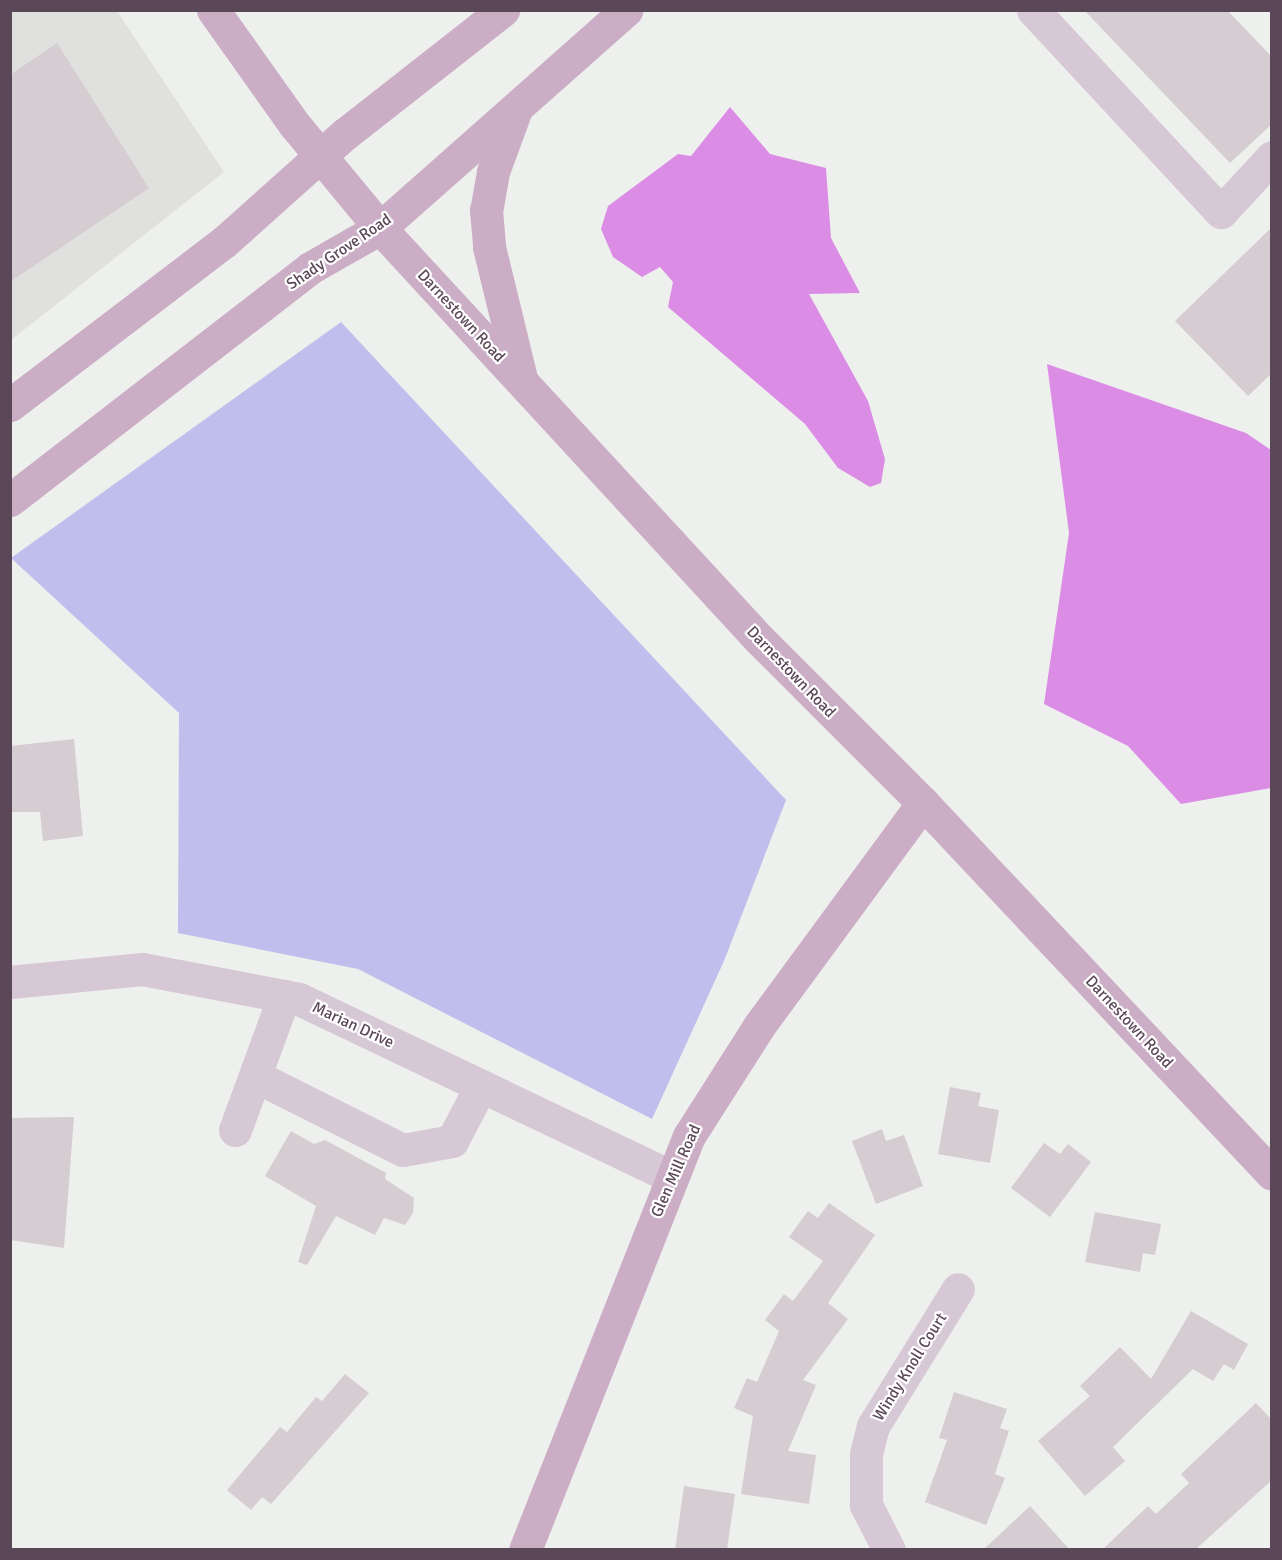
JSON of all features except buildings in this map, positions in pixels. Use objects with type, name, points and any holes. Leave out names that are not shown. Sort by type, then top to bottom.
[{"type":"main road","name":"Darnestown Road","points":[[213,10],[294,124],[380,228],[759,639],[923,803],[1272,1174]]},
{"type":"main road","points":[[10,405],[323,159],[345,134],[503,10]]},
{"type":"main road","name":"Shady Grove Road","points":[[10,500],[310,268],[380,228],[626,10]]},
{"type":"main road","points":[[518,104],[493,172],[486,210],[489,247],[522,382]]},
{"type":"main road","name":"Glen Mill Road","points":[[525,1550],[689,1136],[759,1026],[923,803]]},
{"type":"street","points":[[1033,10],[1221,213],[1272,157]]},
{"type":"street","name":"Marian Drive","points":[[10,982],[142,969],[284,996],[672,1177]]},
{"type":"street","points":[[235,1130],[284,996]]},
{"type":"street","points":[[255,1076],[403,1150],[452,1141],[481,1086]]},
{"type":"street","name":"Windy Knoll Court","points":[[889,1550],[866,1505],[866,1455],[873,1426],[958,1289]]},
{"type":"shaded area","points":[[11,11],[117,11],[224,172],[11,340]]},
{"type":"shaded area","points":[[730,107],[770,154],[826,168],[831,238],[860,293],[809,294],[868,401],[885,459],[881,483],[870,487],[838,468],[805,424],[668,307],[673,282],[660,267],[642,277],[613,257],[601,229],[608,206],[678,154],[691,156]]},
{"type":"shaded area","points":[[341,322],[786,800],[724,961],[652,1119],[358,969],[178,933],[179,713],[11,558]]},
{"type":"shaded area","points":[[1047,364],[1246,433],[1271,450],[1271,788],[1181,804],[1128,746],[1044,704],[1069,533]]}]
